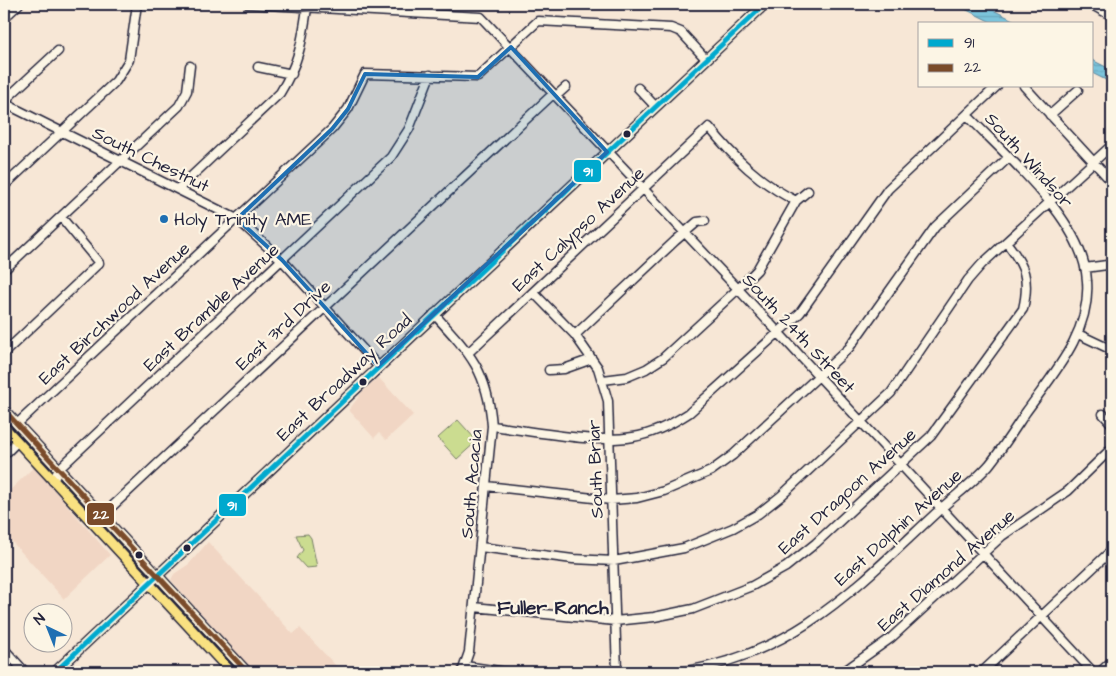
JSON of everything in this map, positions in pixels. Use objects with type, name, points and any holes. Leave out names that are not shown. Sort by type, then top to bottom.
[{"type":"main road","name":"East Broadway Road","points":[[55,672],[378,366],[765,4]]},
{"type":"main road","points":[[4,410],[247,672]]},
{"type":"main road","points":[[4,428],[230,672]]},
{"type":"main road","points":[[210,650],[219,654],[239,672]]},
{"type":"street","points":[[4,18],[19,4]]},
{"type":"street","points":[[4,186],[116,81],[129,60],[137,4]]},
{"type":"street","points":[[178,189],[280,93],[292,74],[301,52],[307,8],[248,4]]},
{"type":"street","points":[[1090,4],[1110,15],[1112,6]]},
{"type":"street","name":"South 24th Street","points":[[307,8],[481,17],[738,289],[1093,672]]},
{"type":"street","name":"East Birchwood Avenue","points":[[17,424],[332,129],[348,109],[364,74],[478,77],[538,21],[671,28],[681,32],[706,59]]},
{"type":"street","points":[[4,102],[58,51]]},
{"type":"street","points":[[4,270],[179,106],[187,91],[190,66]]},
{"type":"street","points":[[258,67],[292,74]]},
{"type":"street","name":"East Bramble Avenue","points":[[52,480],[59,470],[391,157],[409,129],[430,75]]},
{"type":"street","name":"East 3rd Drive","points":[[102,515],[485,157],[554,95],[566,87]]},
{"type":"street","points":[[638,88],[655,106]]},
{"type":"street","points":[[492,426],[609,440],[633,437],[651,432],[671,425],[689,413],[778,333],[811,298],[888,189],[995,88]]},
{"type":"street","points":[[1026,88],[1112,182]]},
{"type":"street","points":[[1050,115],[1078,90]]},
{"type":"street","name":"South Chestnut","points":[[4,102],[237,219],[282,260],[378,366]]},
{"type":"street","name":"South Windsor","points":[[967,115],[1050,202],[1070,229],[1085,268],[1087,299],[1078,334]]},
{"type":"street","name":"East Calypso Avenue","points":[[468,353],[709,127],[755,176],[772,190],[796,201]]},
{"type":"street","points":[[480,547],[573,559],[614,561],[684,548],[733,528],[758,514],[781,496],[891,393],[968,280],[1092,161],[1112,145]]},
{"type":"street","points":[[478,150],[485,157]]},
{"type":"street","points":[[486,486],[611,500],[637,498],[664,491],[711,471],[733,455],[849,348],[935,227],[1008,158]]},
{"type":"street","points":[[603,380],[627,377],[646,369],[663,358],[738,289],[757,270],[796,201],[808,191]]},
{"type":"street","points":[[4,353],[99,263],[60,217]]},
{"type":"street","points":[[575,335],[684,233],[697,222],[705,221]]},
{"type":"street","name":"East Dragoon Avenue","points":[[474,607],[615,621],[654,617],[693,609],[752,586],[786,567],[816,543],[931,436],[1023,309],[1027,292],[1023,265],[1006,242]]},
{"type":"street","points":[[1085,268],[1107,265]]},
{"type":"street","name":"South Briar","points":[[533,292],[575,335],[592,359],[603,380],[608,401],[617,672]]},
{"type":"street","name":"South Acacia","points":[[434,314],[479,368],[487,388],[492,426],[469,652],[463,669]]},
{"type":"street","points":[[1078,334],[1112,350]]},
{"type":"street","name":"East Dolphin Avenue","points":[[681,672],[698,670],[751,653],[806,625],[863,582],[988,465],[1066,355],[1078,334]]},
{"type":"street","points":[[549,370],[564,369],[592,359]]},
{"type":"street","points":[[1103,414],[1112,424]]},
{"type":"street","points":[[4,455],[17,442]]},
{"type":"street","name":"East Diamond Avenue","points":[[846,672],[891,638],[1002,536],[1068,491],[1112,448]]},
{"type":"street","points":[[982,672],[1112,550]]},
{"type":"street","points":[[4,649],[25,672]]},
{"type":"street","points":[[1100,672],[1112,661]]},
{"type":"street","points":[[463,669],[506,672]]},
{"type":"highlighted area","points":[[511,47],[607,152],[378,366],[282,260],[237,219],[332,129],[348,109],[365,74],[478,77]]},
{"type":"shaded area","points":[[378,377],[413,415],[386,440],[379,433],[374,438],[349,410],[362,392]]},
{"type":"shaded area","points":[[34,467],[110,555],[64,599],[4,533],[4,496]]},
{"type":"shaded area","points":[[208,542],[293,634],[300,628],[342,672],[254,672],[171,580],[174,574],[189,564]]},
{"type":"green space","points":[[458,420],[477,441],[457,459],[438,438]]},
{"type":"green space","points":[[308,534],[311,538],[317,567],[306,568],[297,558],[303,550],[296,535]]},
{"type":"water","points":[[955,4],[981,4],[1017,22],[991,22]]},
{"type":"water","points":[[1094,61],[1112,70],[1112,83],[1094,74]]},
{"type":"transit line","name":"91","points":[[55,672],[765,4]]},
{"type":"transit line","name":"22","points":[[5,411],[247,672]]},
{"type":"place","name":"Holy Trinity AME","points":[[164,219]]},
{"type":"district","name":"Fuller Ranch","points":[[553,607]]}]
